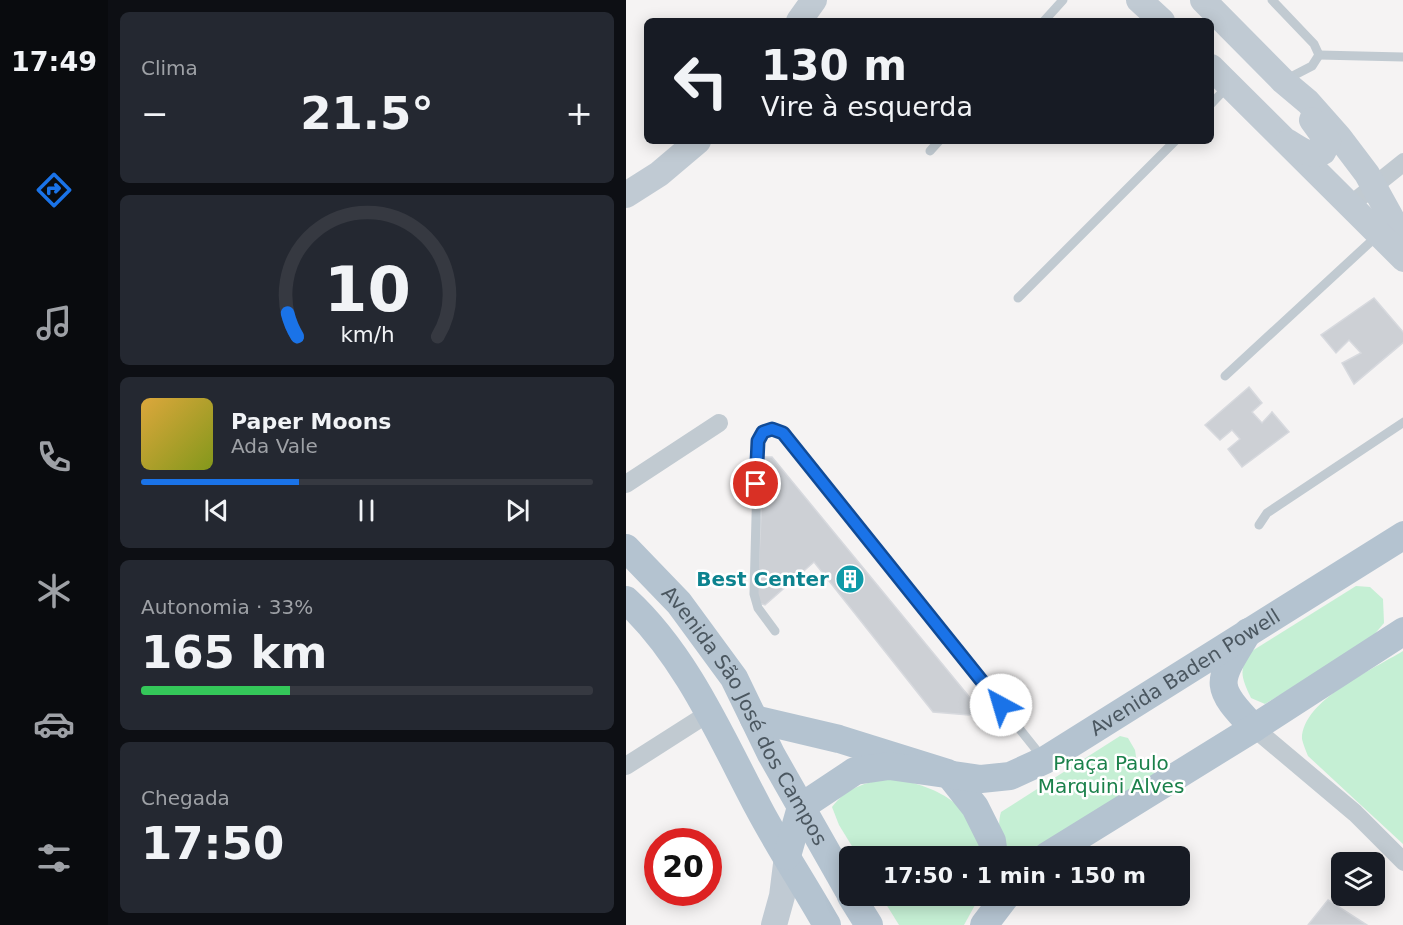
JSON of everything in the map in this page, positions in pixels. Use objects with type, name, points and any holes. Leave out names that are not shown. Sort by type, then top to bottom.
[{"type":"main road","name":"Avenida Baden Powell","points":[[801,807],[856,771],[889,766],[981,779],[1010,776],[1045,759],[1403,534]]},
{"type":"main road","name":"Avenida São José dos Campos","points":[[626,548],[679,603],[734,678],[839,874]]},
{"type":"main road","name":"Avenida São José dos Campos","points":[[626,600],[670,653],[709,712],[760,810],[827,925]]},
{"type":"main road","points":[[1251,628],[1232,659],[1222,684],[1226,697],[1254,728]]},
{"type":"main road","points":[[1063,846],[1254,728],[1403,631]]},
{"type":"main road","points":[[754,719],[839,740],[948,773],[975,807],[993,846]]},
{"type":"main road","points":[[788,856],[801,807]]},
{"type":"main road","name":"Avenida São José dos Campos","points":[[857,906],[869,925]]},
{"type":"main road","points":[[983,925],[989,906]]},
{"type":"main road","points":[[983,925],[998,906]]},
{"type":"street","points":[[801,18],[814,0]]},
{"type":"street","points":[[1139,0],[1159,18]]},
{"type":"street","points":[[1203,0],[1283,81],[1308,102],[1339,137],[1374,187],[1403,258]]},
{"type":"street","points":[[1214,70],[1349,206],[1392,232]]},
{"type":"street","points":[[1271,129],[1302,151],[1317,154],[1327,147],[1326,136],[1283,81]]},
{"type":"street","points":[[626,195],[659,174],[694,144]]},
{"type":"street","points":[[1349,206],[1403,162]]},
{"type":"street","points":[[626,484],[719,423]]},
{"type":"street","points":[[626,766],[709,712]]},
{"type":"street","points":[[1254,728],[1355,813],[1403,862]]},
{"type":"street","name":"Avenida São José dos Campos","points":[[774,925],[782,896],[788,856]]},
{"type":"lane","points":[[1047,18],[1063,0]]},
{"type":"lane","points":[[1272,0],[1307,36],[1319,55]]},
{"type":"lane","points":[[1283,81],[1312,66],[1319,55]]},
{"type":"lane","points":[[1319,55],[1403,57]]},
{"type":"lane","points":[[1214,101],[1230,84]]},
{"type":"lane","points":[[930,151],[936,144]]},
{"type":"lane","points":[[1018,298],[1172,144]]},
{"type":"lane","points":[[1225,376],[1392,232]]},
{"type":"lane","points":[[1259,525],[1267,513],[1403,422]]},
{"type":"lane","points":[[775,631],[758,608],[754,594],[758,441],[763,432],[772,429],[783,433],[1045,759]]},
{"type":"green space","points":[[1356,586],[1370,587],[1383,599],[1384,623],[1368,642],[1265,704],[1251,698],[1245,684],[1243,668],[1252,651]]},
{"type":"green space","points":[[1403,651],[1403,844],[1308,756],[1302,739],[1305,725],[1326,699],[1358,676]]},
{"type":"green space","name":"Praça Paulo Marquini Alves","points":[[1120,736],[1128,738],[1135,750],[1137,763],[1161,776],[1046,846],[1005,846],[1000,834],[1001,812]]},
{"type":"green space","points":[[889,778],[906,781],[937,792],[951,800],[963,810],[972,823],[979,846],[852,846],[839,825],[832,807],[850,790]]},
{"type":"green space","points":[[887,906],[974,906],[964,925],[899,925]]},
{"type":"building","points":[[1374,298],[1404,333],[1404,342],[1354,384],[1342,363],[1361,353],[1349,340],[1336,353],[1321,335]]},
{"type":"building","points":[[1249,387],[1262,403],[1252,412],[1262,423],[1272,412],[1289,432],[1242,467],[1228,449],[1240,439],[1232,430],[1220,440],[1205,425]]},
{"type":"building","name":"Best Center","points":[[764,457],[772,457],[976,705],[976,712],[969,715],[933,712],[814,562],[765,605],[759,603],[757,595]]},
{"type":"building","points":[[1328,900],[1331,902],[1331,906],[1337,906],[1367,925],[1308,925]]},
{"type":"place","name":"Best Center","points":[[850,579]]},
{"type":"route","points":[[756,484],[758,441],[763,432],[772,429],[783,433],[1001,705]]}]
